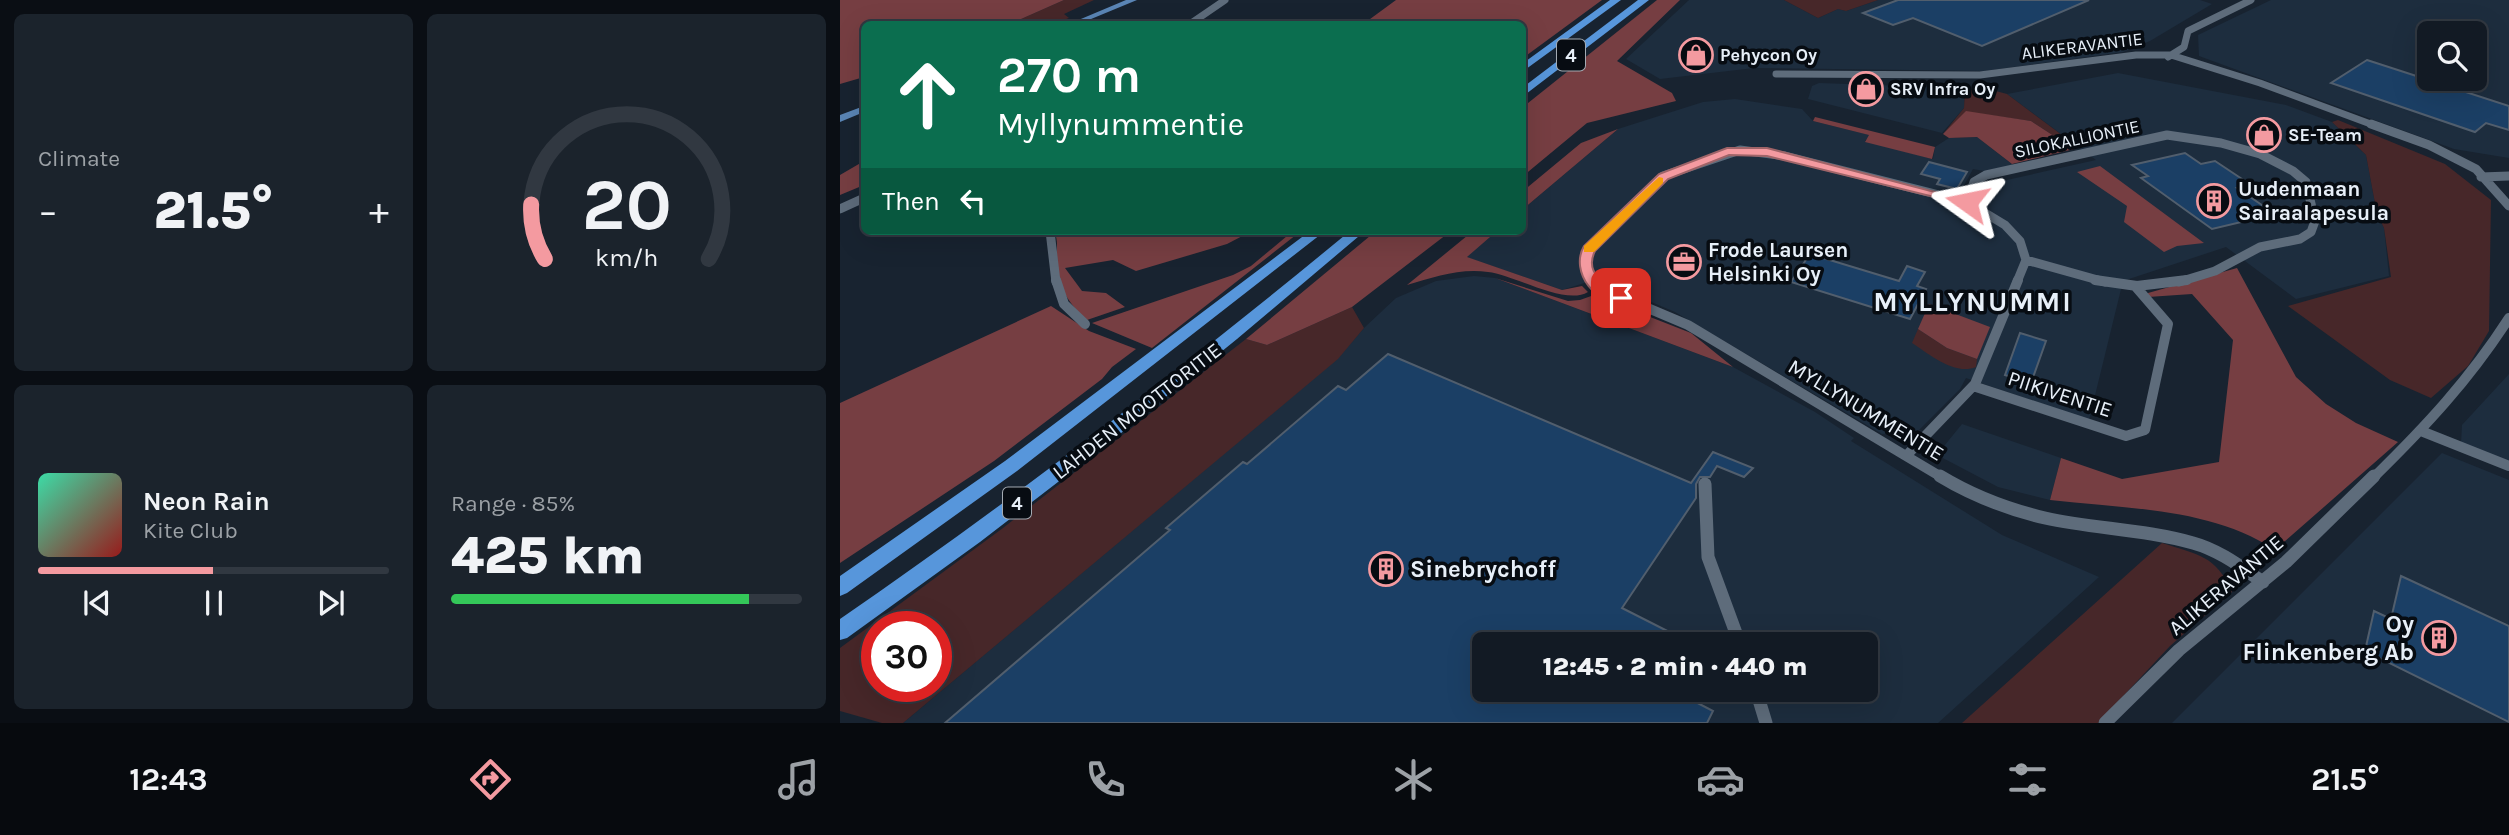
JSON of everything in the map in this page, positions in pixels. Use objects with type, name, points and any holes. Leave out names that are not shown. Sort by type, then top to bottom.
[{"type":"highway","name":"4","points":[[1526,66],[1616,0]]},
{"type":"highway","name":"4","points":[[1526,91],[1644,0]]},
{"type":"highway","name":"LAHDEN MOOTTORITIE","points":[[840,587],[1011,466],[1313,235]]},
{"type":"highway","name":"LAHDEN MOOTTORITIE","points":[[844,628],[1179,380],[1353,235]]},
{"type":"main road","points":[[1080,21],[1133,0]]},
{"type":"main road","points":[[840,119],[861,110]]},
{"type":"street","points":[[1194,21],[1225,0]]},
{"type":"street","points":[[2169,57],[2184,47],[2188,31],[2251,0]]},
{"type":"street","name":"ALIKERAVANTIE","points":[[1781,74],[1912,80],[1981,79],[2169,57],[2402,139],[2483,178],[2509,206]]},
{"type":"street","name":"SILOKALLIONTIE","points":[[1967,202],[1975,182],[1986,175],[2167,135],[2192,137],[2260,152],[2307,183],[2316,224],[2311,232],[2297,240],[2260,247],[2207,275],[2136,288]]},
{"type":"street","name":"MYLLYNUMMENTIE","points":[[1967,202],[1751,150],[1727,152],[1663,176],[1589,249],[1585,258],[1588,276],[1609,293],[1653,308],[1690,326],[1960,488],[2015,511],[2046,519],[2129,528],[2195,543],[2221,554],[2263,582]]},
{"type":"street","points":[[2483,178],[2509,176]]},
{"type":"street","points":[[840,209],[861,199]]},
{"type":"street","points":[[1906,456],[1973,386],[2026,260],[2027,251],[2022,243],[1992,216],[1967,202]]},
{"type":"street","points":[[1050,235],[1053,275],[1069,310],[1085,324]]},
{"type":"street","points":[[2026,260],[2118,286],[2136,288]]},
{"type":"street","name":"PIIKIVENTIE","points":[[1973,386],[2126,436],[2145,430],[2168,324],[2136,288]]},
{"type":"street","name":"ALIKERAVANTIE","points":[[2105,723],[2179,650],[2263,582],[2421,431],[2476,369],[2509,318]]},
{"type":"street","points":[[2421,431],[2509,466]]},
{"type":"street","points":[[1705,484],[1707,557],[1735,632]]},
{"type":"street","points":[[1760,702],[1766,723]]},
{"type":"shaded area","points":[[840,0],[1064,0],[1017,21],[861,21],[861,78],[840,84]]},
{"type":"shaded area","points":[[1064,0],[1094,0],[1064,14],[1069,18],[1060,21],[1017,21]]},
{"type":"shaded area","points":[[1396,0],[1602,0],[1526,56],[1526,21],[1367,21]]},
{"type":"shaded area","points":[[1657,0],[1680,0],[1617,61],[1672,93],[1676,101],[1587,123],[1526,174],[1526,105]]},
{"type":"shaded area","points":[[1689,0],[1784,0],[1818,18],[1838,9],[1846,11],[1878,0],[2200,0],[2212,4],[2150,41],[2123,52],[1984,71],[1754,68],[1660,79],[1626,59]]},
{"type":"shaded area","points":[[1784,0],[1878,0],[1846,11],[1838,9],[1818,18]]},
{"type":"shaded area","points":[[2271,0],[2509,0],[2509,158],[2454,149],[2199,56],[2198,35]]},
{"type":"shaded area","points":[[2118,73],[2286,105],[2332,122],[2366,155],[2377,214],[2384,228],[2389,276],[2296,299],[2226,247],[2123,281],[2089,420],[1966,378],[1960,389],[1910,439],[1895,433],[1882,434],[1675,312],[1597,279],[1562,290],[1466,257],[1492,235],[1526,235],[1526,206],[1618,129],[1703,102],[1735,99],[1802,109],[1813,121],[1870,135],[1865,141],[1933,159],[1935,147],[1949,138],[1977,137],[2013,165],[1984,171],[1973,169],[1962,189],[1989,192],[1998,182],[2096,160],[2007,94]]},
{"type":"shaded area","points":[[1819,83],[1960,88],[1965,90],[1964,108],[1942,133],[1808,99],[1812,86]]},
{"type":"shaded area","points":[[1965,90],[1992,90],[2007,94],[2070,141],[2074,149],[2031,121],[1967,112],[1943,134],[1964,108]]},
{"type":"shaded area","points":[[1966,111],[2031,121],[2074,149],[2012,164],[1977,137],[1949,138],[1943,134]]},
{"type":"shaded area","points":[[1815,117],[1935,147],[1932,159],[1865,142],[1869,135],[1813,121]]},
{"type":"shaded area","points":[[2338,120],[2445,164],[2491,200],[2489,331],[2468,366],[2431,398],[2390,380],[2288,306],[2391,277],[2384,228],[2377,214],[2366,155],[2332,122]]},
{"type":"shaded area","points":[[1618,129],[1526,206],[1526,189],[1581,143]]},
{"type":"shaded area","points":[[861,163],[861,186],[840,195],[840,175]]},
{"type":"shaded area","points":[[2100,166],[2204,243],[2177,246],[2164,252],[2124,222],[2127,206],[2077,172]]},
{"type":"shaded area","points":[[1244,235],[1227,244],[1136,271],[1113,260],[1065,268],[1082,291],[1106,293],[1125,307],[1087,320],[1072,304],[1060,283],[1056,269],[1056,236]]},
{"type":"shaded area","points":[[1278,235],[1296,235],[1152,348],[1092,323],[1233,275],[1251,266],[1287,236]]},
{"type":"shaded area","points":[[1371,235],[1446,235],[1352,307],[1267,345],[1246,339]]},
{"type":"shaded area","points":[[1468,235],[1492,235],[1467,257],[1562,290],[1582,286],[1588,292],[1578,295],[1553,293],[1499,274],[1478,271],[1447,274],[1407,285]]},
{"type":"shaded area","points":[[2237,268],[2296,377],[2326,404],[2356,423],[2398,442],[2275,550],[2223,525],[2195,518],[2137,508],[2050,500],[2061,458],[2122,479],[2219,462],[2233,340],[2192,294],[2148,297],[2148,293]]},
{"type":"shaded area","points":[[1474,276],[1495,278],[1733,367],[1815,412],[1854,438],[1851,441],[2002,535],[2099,577],[1938,723],[903,723],[928,702],[952,702],[952,682],[1337,359],[1364,328],[1396,298],[1436,281]]},
{"type":"shaded area","points":[[1495,278],[1568,301],[1594,295],[1691,333],[1733,367]]},
{"type":"shaded area","points":[[1929,304],[1990,327],[1977,359],[1947,348],[1918,329]]},
{"type":"shaded area","points":[[1051,306],[1089,331],[1136,349],[1112,367],[1102,379],[994,461],[840,563],[840,403]]},
{"type":"shaded area","points":[[1352,307],[1364,328],[1338,359],[952,682],[952,611],[890,611],[1003,528],[1246,339],[1267,345]]},
{"type":"shaded area","points":[[1918,329],[1947,348],[1977,359],[1976,367],[1960,369],[1926,353],[1912,343]]},
{"type":"shaded area","points":[[2509,374],[2509,463],[2461,444],[2462,425]]},
{"type":"shaded area","points":[[1962,424],[2061,458],[2050,500],[1998,487],[1939,456],[1940,451]]},
{"type":"shaded area","points":[[2442,453],[2509,480],[2509,723],[2172,723]]},
{"type":"shaded area","points":[[2162,543],[2196,554],[2212,563],[2232,592],[2170,646],[2098,723],[1962,723]]},
{"type":"shaded area","points":[[861,633],[861,702],[928,702],[903,723],[882,723],[840,711],[840,648]]},
{"type":"building","points":[[1898,0],[2089,0],[1982,46],[1913,18],[1893,25],[1863,13]]},
{"type":"building","points":[[2367,60],[2417,76],[2417,91],[2463,91],[2509,106],[2509,130],[2486,123],[2475,132],[2331,83]]},
{"type":"building","name":"Uudenmaan Sairaalapesula","points":[[2185,153],[2201,164],[2215,161],[2251,185],[2237,188],[2275,214],[2212,229],[2141,178],[2148,176],[2132,165]]},
{"type":"building","points":[[1929,162],[1967,172],[1957,189],[1937,184],[1940,179],[1921,174]]},
{"type":"building","points":[[1810,254],[1899,281],[1907,266],[1925,272],[1917,286],[1926,289],[1910,319],[1791,282]]},
{"type":"building","points":[[2020,333],[2046,341],[2031,383],[2005,375]]},
{"type":"building","name":"Sinebrychoff","points":[[1388,354],[1691,483],[1713,452],[1753,468],[1744,477],[1717,466],[1710,477],[1700,477],[1696,484],[1696,498],[1622,608],[1669,632],[1472,632],[1472,702],[1696,702],[1713,711],[1707,723],[945,723],[1170,530],[1166,528],[1243,462],[1247,464],[1338,386],[1346,390]]},
{"type":"building","name":"Oy Flinkenberg Ab","points":[[2401,576],[2509,626],[2509,722],[2365,651],[2374,611],[2391,619]]},
{"type":"slow traffic","points":[[1589,249],[1659,181]]},
{"type":"place","name":"Pehycon Oy","points":[[1696,55]]},
{"type":"place","name":"SRV Infra Oy","points":[[1866,89]]},
{"type":"place","name":"SE-Team","points":[[2264,135]]},
{"type":"place","name":"Uudenmaan Sairaalapesula","points":[[2214,201]]},
{"type":"place","name":"Frode Laursen Helsinki Oy","points":[[1684,262]]},
{"type":"place","name":"Sinebrychoff","points":[[1386,569]]},
{"type":"place","name":"Oy Flinkenberg Ab","points":[[2439,638]]},
{"type":"district","name":"MYLLYNUMMI","points":[[1973,301]]},
{"type":"route","points":[[1621,298],[1600,288],[1588,276],[1585,258],[1589,249],[1663,176],[1727,152],[1767,152],[1967,202]]}]
